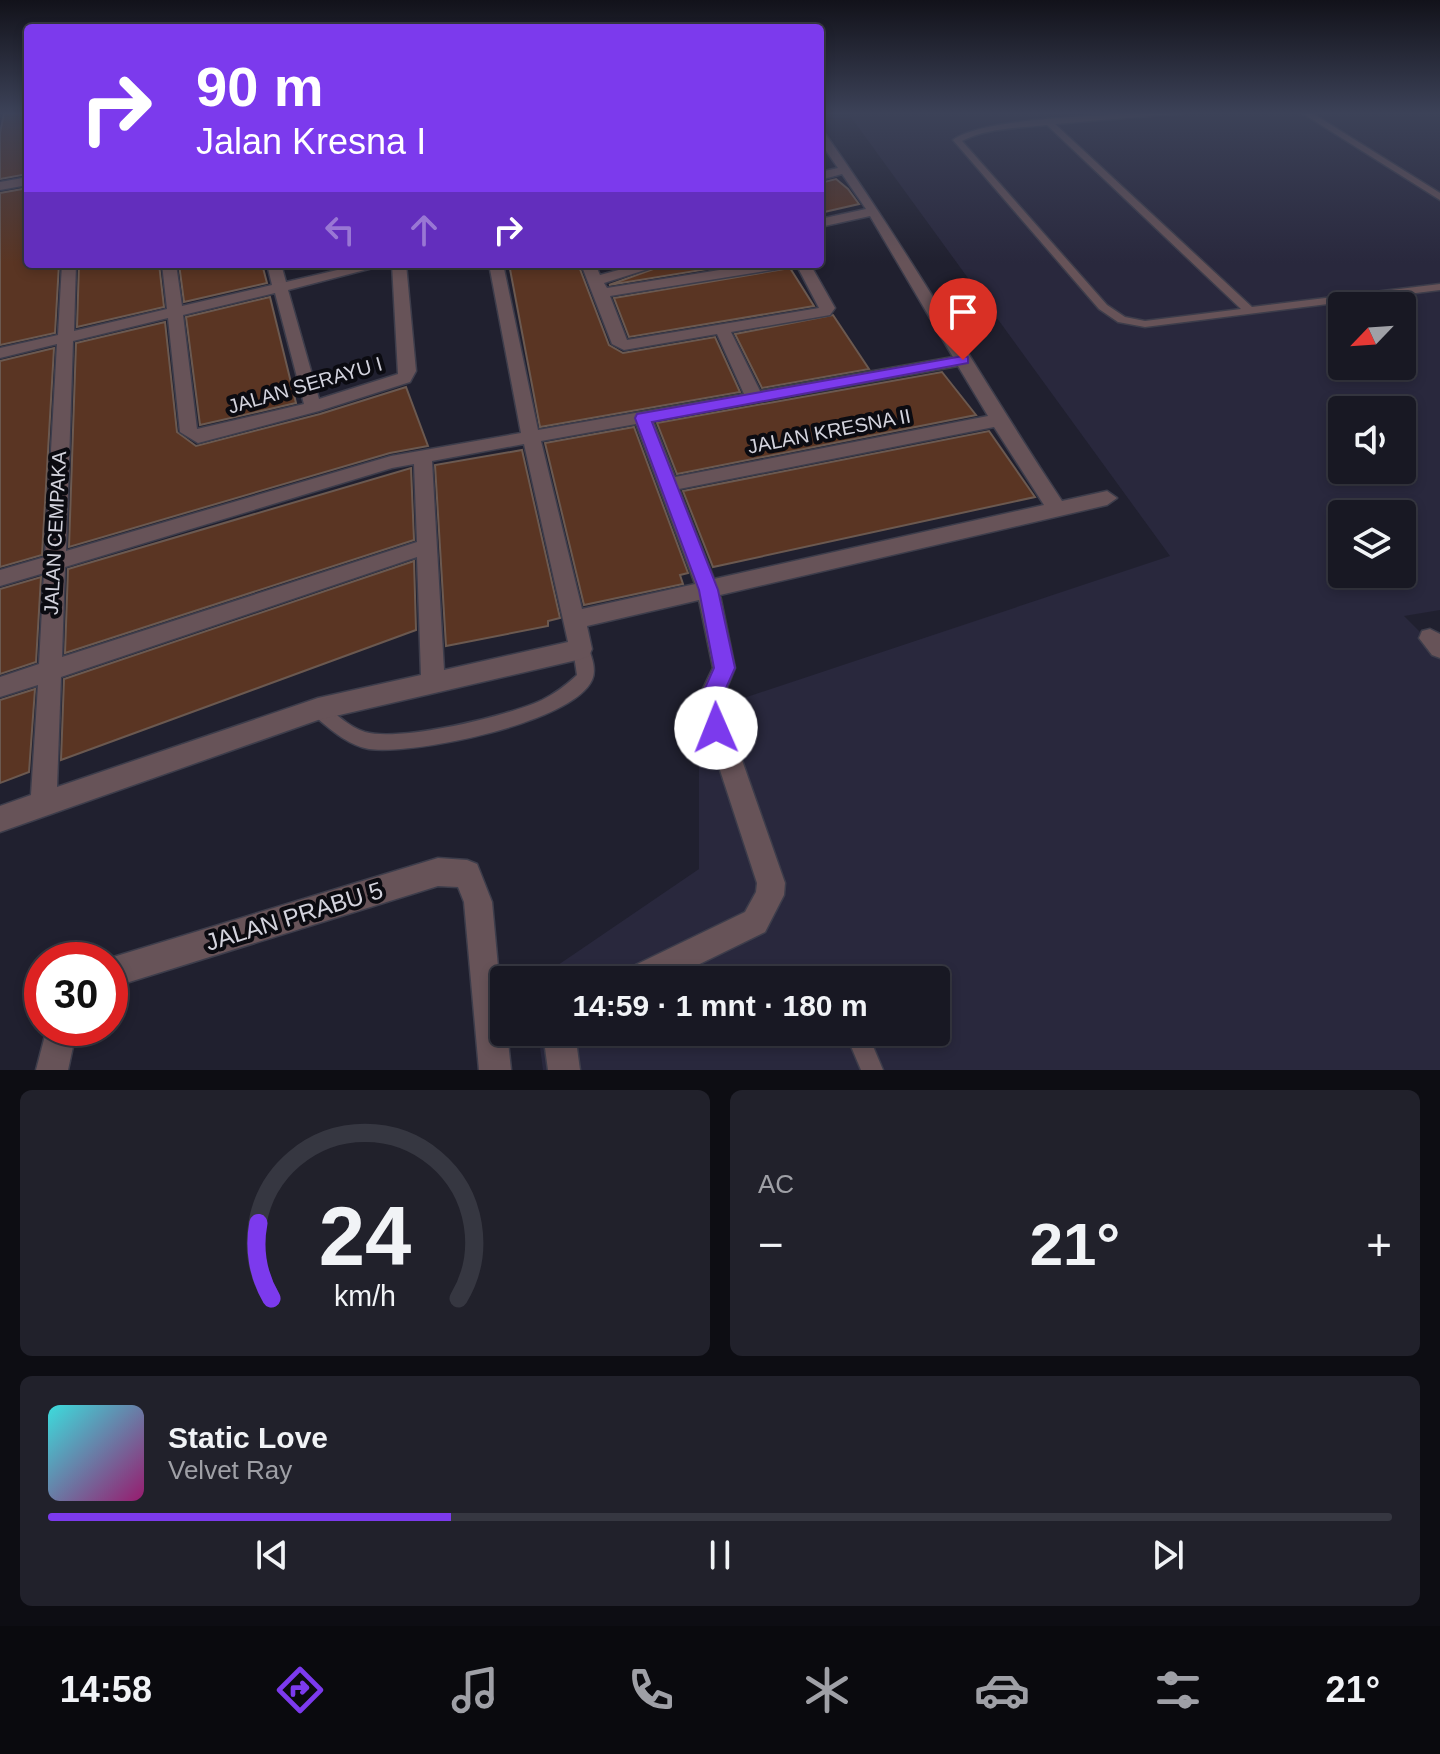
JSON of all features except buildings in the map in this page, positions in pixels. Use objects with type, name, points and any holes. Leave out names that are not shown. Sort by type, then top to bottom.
[{"type":"street","points":[[839,163],[874,211],[999,420],[1057,509]]},
{"type":"street","points":[[824,175],[844,170]]},
{"type":"street","points":[[0,186],[24,182]]},
{"type":"street","points":[[824,222],[874,211]]},
{"type":"street","name":"JALAN CEMPAKA","points":[[44,802],[69,268]]},
{"type":"street","points":[[169,268],[173,313]]},
{"type":"street","points":[[275,268],[313,407]]},
{"type":"street","points":[[0,353],[364,268]]},
{"type":"street","name":"JALAN SERAYU I","points":[[173,313],[189,432],[198,437],[313,407],[396,382],[407,375],[399,268]]},
{"type":"street","points":[[0,819],[318,709],[581,649],[531,437],[497,268]]},
{"type":"street","points":[[590,268],[600,286],[618,341],[624,345],[825,312],[827,308],[805,268]]},
{"type":"street","points":[[600,286],[647,268]]},
{"type":"street","points":[[600,286],[751,268]]},
{"type":"street","points":[[722,329],[755,399]]},
{"type":"street","points":[[0,578],[391,462],[963,360]]},
{"type":"street","points":[[643,418],[708,590],[724,668],[711,697],[711,706],[768,866],[770,895],[755,922],[665,966]]},
{"type":"street","name":"JALAN KRESNA II","points":[[667,485],[999,420]]},
{"type":"street","points":[[423,457],[433,682]]},
{"type":"street","points":[[574,620],[1107,498]]},
{"type":"street","points":[[0,687],[427,546]]},
{"type":"street","name":"JALAN PRABU 5","points":[[128,967],[438,872],[467,874],[474,885],[478,902],[495,1070]]},
{"type":"street","points":[[52,1070],[58,1046]]},
{"type":"street","points":[[562,1046],[564,1070]]},
{"type":"lane","points":[[977,163],[1103,307],[1114,316],[1134,324],[1440,287]]},
{"type":"lane","points":[[1092,163],[1250,311]]},
{"type":"lane","points":[[1386,163],[1440,197]]},
{"type":"lane","points":[[318,709],[343,729],[366,741],[399,742],[515,719],[552,703],[582,682],[586,670],[581,649]]},
{"type":"lane","points":[[862,1046],[872,1070]]},
{"type":"shaded area","points":[[884,163],[1440,163],[1440,610],[1404,616],[1440,652],[1440,1070],[543,1070],[540,1046],[950,1046],[950,966],[557,966],[699,869],[699,713],[1170,556]]},
{"type":"route","points":[[716,728],[711,697],[724,668],[708,590],[643,418],[963,360]]}]
